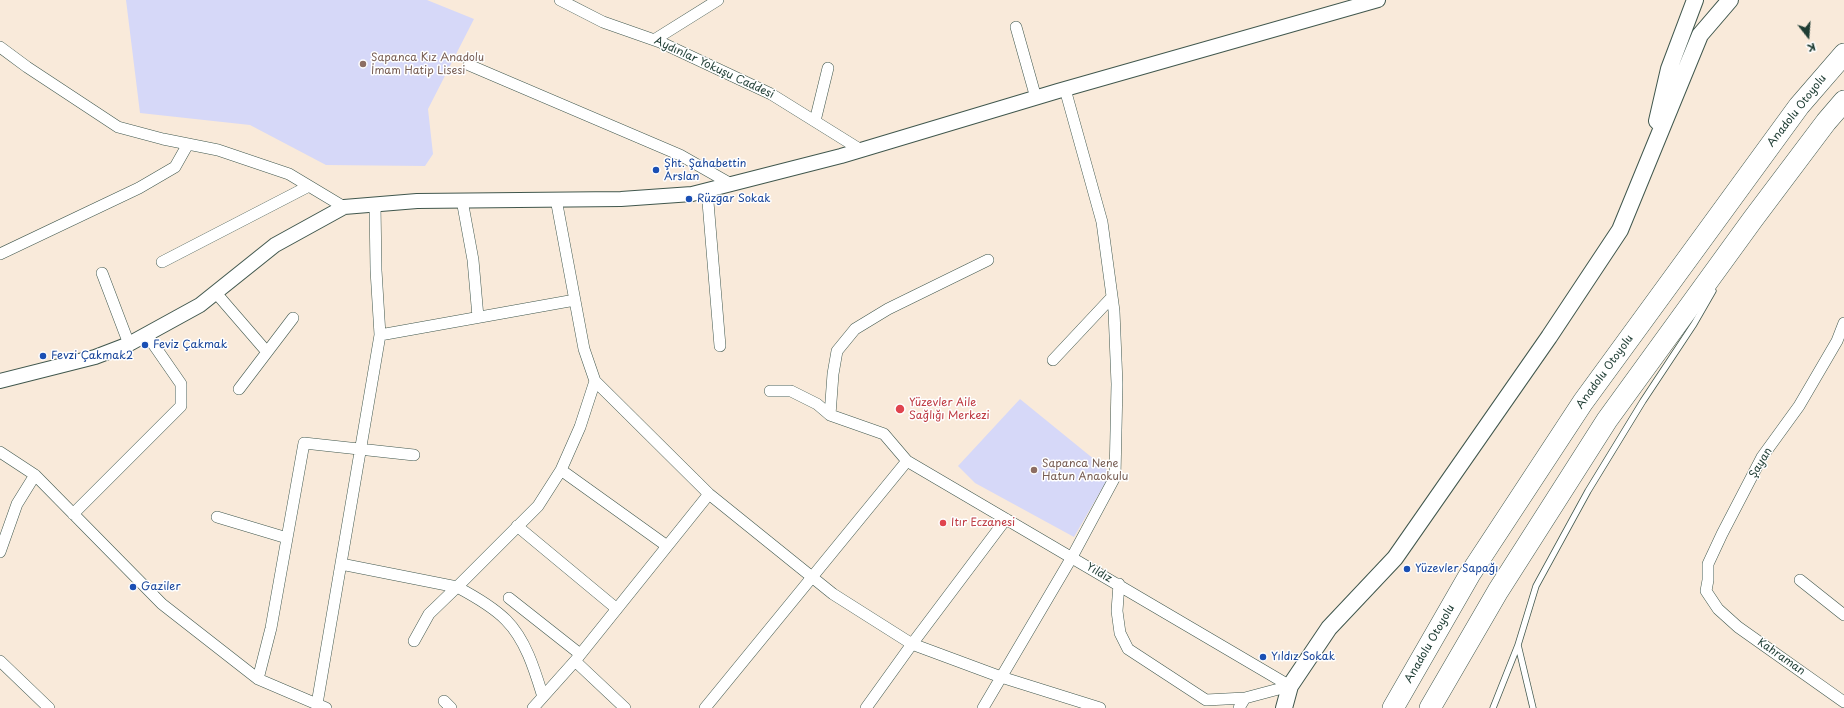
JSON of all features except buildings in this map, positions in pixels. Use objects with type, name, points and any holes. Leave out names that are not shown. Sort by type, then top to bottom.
[{"type":"highway","name":"Anadolu Otoyolu","points":[[1393,708],[1470,574],[1583,402],[1799,106],[1844,54]]},
{"type":"highway","points":[[1430,708],[1498,591],[1607,420],[1826,122],[1844,102]]},
{"type":"main road","points":[[1646,171],[1669,69],[1695,0]]},
{"type":"main road","points":[[1284,708],[1290,686],[1329,628],[1395,558],[1549,338],[1620,230],[1646,171],[1700,35],[1730,0]]},
{"type":"street","name":"Aydınlar Yokuşu Caddesi","points":[[560,0],[603,22],[654,40],[771,94],[860,150]]},
{"type":"street","points":[[654,40],[718,0]]},
{"type":"street","points":[[0,381],[95,357],[129,344],[147,335],[200,306],[275,245],[344,207],[418,201],[621,198],[692,194],[860,150],[1065,89],[1378,0]]},
{"type":"street","points":[[1016,27],[1036,98]]},
{"type":"street","points":[[0,47],[27,68],[118,127],[163,139],[218,150],[289,174],[344,207]]},
{"type":"street","points":[[469,65],[680,155],[731,184]]},
{"type":"street","points":[[814,121],[828,68]]},
{"type":"street","points":[[983,708],[1072,557],[1116,477],[1117,384],[1112,297],[1102,222],[1065,89]]},
{"type":"street","points":[[0,254],[139,188],[175,167],[188,144]]},
{"type":"street","points":[[162,262],[309,186]]},
{"type":"street","points":[[707,190],[720,346]]},
{"type":"street","points":[[556,199],[584,349],[595,381],[709,494],[833,594],[912,644],[1001,677],[1100,708]]},
{"type":"street","points":[[462,200],[473,260],[478,317]]},
{"type":"street","points":[[0,452],[35,475],[162,604],[258,679],[321,706],[341,564],[380,335],[376,270],[375,204]]},
{"type":"street","points":[[830,415],[833,374],[837,351],[855,329],[888,309],[988,260]]},
{"type":"street","points":[[102,273],[129,344]]},
{"type":"street","points":[[216,293],[267,352]]},
{"type":"street","points":[[1053,360],[1112,297]]},
{"type":"street","points":[[380,335],[575,300]]},
{"type":"street","points":[[239,389],[293,318]]},
{"type":"street","name":"Şayan","points":[[1718,610],[1706,592],[1708,564],[1762,457],[1799,406],[1837,341],[1844,323]]},
{"type":"street","points":[[73,514],[180,406],[181,384],[147,335]]},
{"type":"street","points":[[414,641],[429,614],[538,506],[562,470],[580,427],[595,381]]},
{"type":"street","name":"Yıldız","points":[[770,391],[790,391],[817,404],[830,415],[884,434],[907,461],[1119,584],[1290,686]]},
{"type":"street","points":[[258,679],[271,628],[304,443],[361,448],[414,455]]},
{"type":"street","points":[[705,708],[907,461]]},
{"type":"street","points":[[562,470],[667,546]]},
{"type":"street","points":[[0,552],[17,504],[35,475]]},
{"type":"street","points":[[533,708],[578,658],[709,494]]},
{"type":"street","points":[[217,517],[287,538]]},
{"type":"street","points":[[866,708],[1006,519]]},
{"type":"street","points":[[517,526],[617,609]]},
{"type":"street","points":[[341,564],[457,587],[486,603],[507,620],[524,644],[535,671],[543,697]]},
{"type":"street","points":[[1800,580],[1844,615]]},
{"type":"street","points":[[1119,584],[1117,611],[1120,633],[1128,648],[1206,700],[1242,703],[1290,686]]},
{"type":"street","points":[[509,598],[578,658],[625,708]]},
{"type":"street","name":"Kahraman","points":[[1718,610],[1738,627],[1844,702]]},
{"type":"street","points":[[0,661],[50,708]]},
{"type":"lane","points":[[1727,265],[1753,220]]},
{"type":"lane","points":[[1493,708],[1518,645],[1539,579],[1588,491],[1643,401],[1694,324],[1716,285]]},
{"type":"lane","points":[[1518,645],[1533,708]]},
{"type":"shaded area","name":"Sapanca Kız Anadolu İmam Hatip Lisesi","points":[[126,0],[427,0],[474,19],[428,109],[433,154],[425,166],[326,165],[250,125],[140,113]]},
{"type":"shaded area","name":"Sapanca Nene Hatun Anaokulu","points":[[1020,399],[1111,473],[1074,537],[975,483],[958,466]]},
{"type":"place","name":"Sapanca Kız Anadolu İmam Hatip Lisesi","points":[[363,64]]},
{"type":"place","name":"Şht. Şahabettin Arslan","points":[[656,170]]},
{"type":"place","name":"Rüzgar Sokak","points":[[689,199]]},
{"type":"place","name":"Feviz Çakmak","points":[[145,345]]},
{"type":"place","name":"Fevzi Çakmak2","points":[[43,356]]},
{"type":"place","name":"Yüzevler Aile Sağlığı Merkezi","points":[[900,409]]},
{"type":"place","name":"Sapanca Nene Hatun Anaokulu","points":[[1034,470]]},
{"type":"place","name":"Itır Eczanesi","points":[[943,523]]},
{"type":"place","name":"Yüzevler Sapağı","points":[[1407,569]]},
{"type":"place","name":"Gaziler","points":[[133,587]]},
{"type":"place","name":"Yıldız Sokak","points":[[1263,657]]}]
